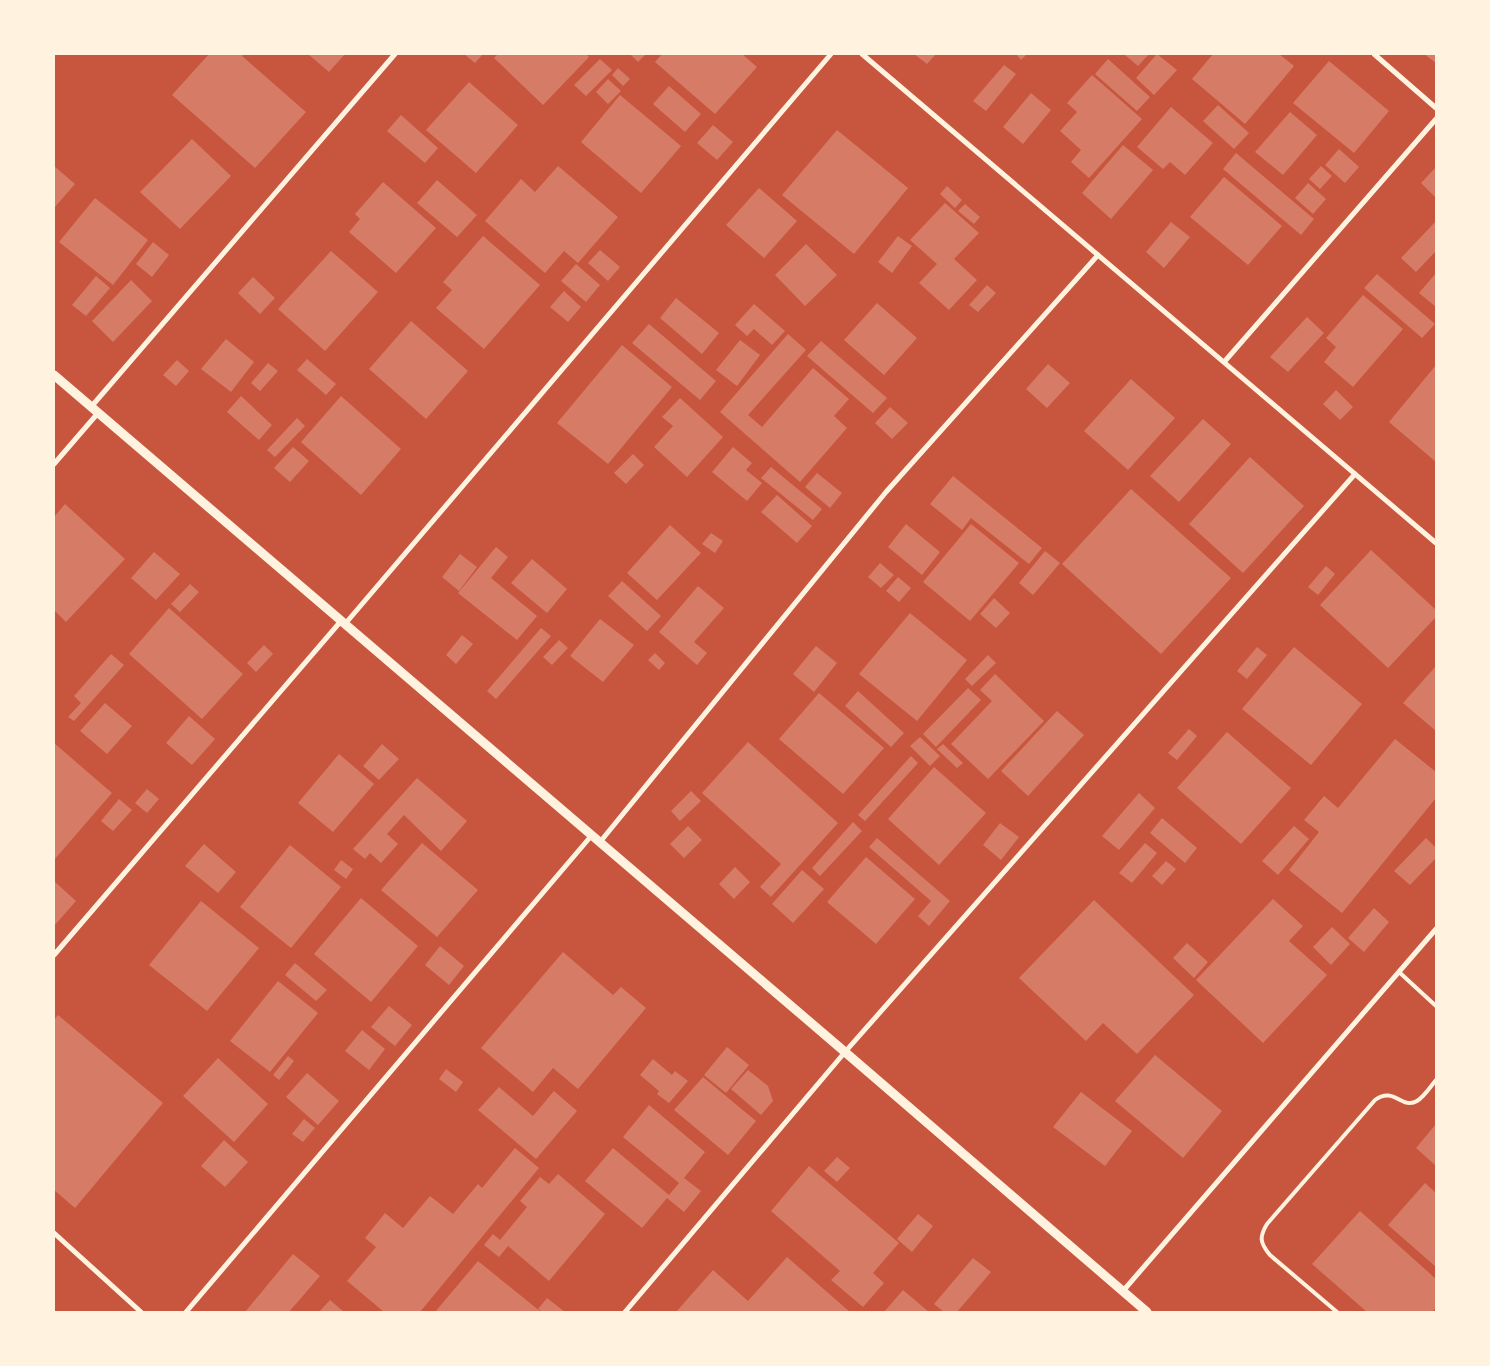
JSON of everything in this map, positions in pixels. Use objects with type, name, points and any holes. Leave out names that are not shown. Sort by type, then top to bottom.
[{"type":"street","points":[[54,464],[95,410],[395,54]]},
{"type":"street","points":[[54,955],[831,54]]},
{"type":"street","points":[[862,54],[1436,543]]},
{"type":"street","points":[[1374,54],[1436,108]]},
{"type":"street","points":[[1225,362],[1436,118]]},
{"type":"street","points":[[600,842],[886,492],[1098,255]]},
{"type":"street","points":[[54,375],[1147,1312]]},
{"type":"street","points":[[625,1312],[845,1052],[1355,474]]},
{"type":"street","points":[[186,1312],[592,835]]},
{"type":"street","points":[[1123,1291],[1436,928]]},
{"type":"street","points":[[54,1235],[141,1312]]},
{"type":"lane","points":[[1400,972],[1436,1006]]},
{"type":"lane","points":[[1337,1312],[1270,1255],[1264,1248],[1261,1240],[1262,1232],[1375,1100],[1386,1094],[1411,1103],[1417,1101],[1436,1080]]},
{"type":"building","points":[[209,54],[244,54],[242,56],[306,112],[255,168],[172,95]]},
{"type":"building","points":[[308,54],[345,54],[329,72]]},
{"type":"building","points":[[464,54],[483,54],[475,63]]},
{"type":"building","points":[[498,54],[586,54],[589,57],[543,105],[494,58]]},
{"type":"building","points":[[630,54],[646,54],[638,62]]},
{"type":"building","points":[[662,54],[742,54],[757,67],[715,114],[655,62]]},
{"type":"building","points":[[914,54],[936,54],[927,64]]},
{"type":"building","points":[[1016,54],[1027,54],[1021,60]]},
{"type":"building","points":[[1124,54],[1149,54],[1138,66]]},
{"type":"building","points":[[1157,54],[1177,70],[1154,95],[1136,78]]},
{"type":"building","points":[[1213,54],[1279,54],[1294,66],[1245,124],[1192,79]]},
{"type":"building","points":[[1424,54],[1436,54],[1436,63]]},
{"type":"building","points":[[600,59],[612,70],[586,96],[574,85]]},
{"type":"building","points":[[1108,59],[1150,97],[1137,111],[1095,74]]},
{"type":"building","points":[[1329,61],[1389,111],[1354,153],[1293,103]]},
{"type":"building","points":[[1004,65],[1016,74],[986,111],[973,101]]},
{"type":"building","points":[[618,68],[630,79],[623,86],[612,75]]},
{"type":"building","points":[[1092,75],[1142,119],[1089,178],[1071,162],[1081,150],[1060,131],[1077,112],[1067,103]]},
{"type":"building","points":[[608,79],[621,91],[608,104],[596,92]]},
{"type":"building","points":[[469,82],[518,125],[476,173],[426,130]]},
{"type":"building","points":[[669,86],[701,114],[685,132],[653,104]]},
{"type":"building","points":[[1031,93],[1051,110],[1023,144],[1003,127]]},
{"type":"building","points":[[620,95],[681,146],[641,193],[581,142]]},
{"type":"building","points":[[1218,105],[1249,133],[1234,149],[1203,121]]},
{"type":"building","points":[[1171,107],[1213,143],[1185,175],[1170,162],[1163,169],[1137,147]]},
{"type":"building","points":[[1290,112],[1317,135],[1283,175],[1255,152]]},
{"type":"building","points":[[401,115],[438,148],[425,163],[387,131]]},
{"type":"building","points":[[713,125],[733,142],[717,160],[697,143]]},
{"type":"building","points":[[837,130],[908,188],[854,254],[782,195]]},
{"type":"building","points":[[192,139],[231,176],[180,229],[140,192]]},
{"type":"building","points":[[1123,145],[1153,170],[1111,219],[1082,193]]},
{"type":"building","points":[[1339,149],[1359,167],[1345,183],[1325,165]]},
{"type":"building","points":[[1236,153],[1314,219],[1301,235],[1223,169]]},
{"type":"building","points":[[54,166],[75,184],[54,208]]},
{"type":"building","points":[[558,166],[618,217],[578,263],[564,251],[545,273],[485,221],[521,179],[535,192]]},
{"type":"building","points":[[1321,166],[1332,176],[1320,189],[1309,179]]},
{"type":"building","points":[[1436,167],[1436,198],[1421,183]]},
{"type":"building","points":[[1224,177],[1282,226],[1248,265],[1190,217]]},
{"type":"building","points":[[437,180],[477,215],[457,237],[417,203]]},
{"type":"building","points":[[383,182],[436,228],[396,273],[349,232],[360,219],[355,214]]},
{"type":"building","points":[[1308,183],[1326,199],[1313,214],[1295,198]]},
{"type":"building","points":[[947,186],[962,200],[955,208],[940,194]]},
{"type":"building","points":[[759,188],[797,221],[764,258],[726,225]]},
{"type":"building","points":[[95,198],[148,240],[113,285],[59,242]]},
{"type":"building","points":[[945,203],[979,233],[954,259],[977,280],[949,310],[919,283],[937,264],[910,240]]},
{"type":"building","points":[[965,204],[980,217],[974,224],[958,211]]},
{"type":"building","points":[[1436,221],[1436,251],[1416,272],[1401,258]]},
{"type":"building","points":[[1171,222],[1190,237],[1164,268],[1146,252]]},
{"type":"building","points":[[483,236],[540,285],[484,349],[436,308],[452,290],[443,282]]},
{"type":"building","points":[[898,236],[912,246],[892,273],[878,262]]},
{"type":"building","points":[[153,242],[169,255],[152,277],[136,264]]},
{"type":"building","points":[[806,244],[837,275],[805,306],[775,275]]},
{"type":"building","points":[[600,250],[620,267],[608,281],[588,263]]},
{"type":"building","points":[[331,251],[378,292],[325,351],[278,309]]},
{"type":"building","points":[[576,264],[600,285],[586,302],[561,281]]},
{"type":"building","points":[[1436,273],[1436,307],[1419,293]]},
{"type":"building","points":[[1377,274],[1435,324],[1422,338],[1364,288]]},
{"type":"building","points":[[96,276],[110,288],[86,316],[72,305]]},
{"type":"building","points":[[253,277],[275,298],[260,314],[238,293]]},
{"type":"building","points":[[131,280],[152,301],[113,342],[92,321]]},
{"type":"building","points":[[987,285],[996,293],[978,312],[969,305]]},
{"type":"building","points":[[564,291],[581,307],[568,322],[550,307]]},
{"type":"building","points":[[1363,295],[1403,329],[1353,387],[1324,362],[1336,347],[1326,338]]},
{"type":"building","points":[[676,298],[719,333],[702,354],[660,318]]},
{"type":"building","points":[[877,303],[917,338],[884,375],[844,340]]},
{"type":"building","points":[[754,304],[785,331],[772,345],[754,329],[747,336],[735,325]]},
{"type":"building","points":[[1307,317],[1324,333],[1288,372],[1270,357]]},
{"type":"building","points":[[411,321],[468,371],[426,419],[369,369]]},
{"type":"building","points":[[649,324],[716,381],[700,400],[632,343]]},
{"type":"building","points":[[788,334],[806,350],[748,415],[762,427],[813,368],[849,399],[834,416],[847,428],[800,482],[720,412]]},
{"type":"building","points":[[226,339],[254,362],[231,392],[201,369]]},
{"type":"building","points":[[740,340],[760,355],[737,386],[716,370]]},
{"type":"building","points":[[821,341],[887,398],[873,413],[807,356]]},
{"type":"building","points":[[622,345],[672,387],[608,464],[557,423]]},
{"type":"building","points":[[307,359],[336,384],[326,395],[297,370]]},
{"type":"building","points":[[177,360],[189,371],[176,386],[163,375]]},
{"type":"building","points":[[268,363],[278,371],[260,391],[251,383]]},
{"type":"building","points":[[1048,364],[1070,383],[1047,408],[1026,389]]},
{"type":"building","points":[[1436,365],[1436,462],[1389,422]]},
{"type":"building","points":[[1131,379],[1175,418],[1128,470],[1084,431]]},
{"type":"building","points":[[1336,390],[1353,407],[1340,420],[1323,404]]},
{"type":"building","points":[[241,396],[272,425],[259,440],[227,412]]},
{"type":"building","points":[[341,396],[401,449],[361,495],[301,442]]},
{"type":"building","points":[[680,398],[723,437],[687,477],[654,447],[673,426],[662,417]]},
{"type":"building","points":[[890,407],[908,423],[892,439],[875,423]]},
{"type":"building","points":[[297,418],[305,426],[275,457],[267,450]]},
{"type":"building","points":[[1203,419],[1231,444],[1179,502],[1150,476]]},
{"type":"building","points":[[293,447],[309,461],[290,482],[274,468]]},
{"type":"building","points":[[733,447],[752,463],[746,470],[762,483],[747,501],[712,472]]},
{"type":"building","points":[[633,454],[644,465],[626,484],[614,473]]},
{"type":"building","points":[[1250,457],[1304,506],[1243,573],[1189,524]]},
{"type":"building","points":[[771,467],[822,509],[813,520],[761,478]]},
{"type":"building","points":[[817,473],[842,493],[830,508],[805,487]]},
{"type":"building","points":[[953,476],[1042,548],[1029,564],[971,518],[962,530],[930,504]]},
{"type":"building","points":[[1131,489],[1231,578],[1161,654],[1062,564]]},
{"type":"building","points":[[777,495],[812,526],[797,543],[761,512]]},
{"type":"building","points":[[65,504],[125,559],[66,622],[54,610],[54,517]]},
{"type":"building","points":[[906,524],[940,552],[922,575],[888,547]]},
{"type":"building","points":[[971,524],[1019,563],[970,621],[923,582]]},
{"type":"building","points":[[670,525],[701,553],[657,600],[627,573]]},
{"type":"building","points":[[711,533],[723,541],[715,553],[702,544]]},
{"type":"building","points":[[496,547],[508,557],[491,578],[537,616],[517,640],[458,593]]},
{"type":"building","points":[[1371,550],[1436,610],[1436,617],[1388,668],[1320,605]]},
{"type":"building","points":[[1045,551],[1060,563],[1033,595],[1019,583]]},
{"type":"building","points":[[154,552],[180,574],[156,600],[131,578]]},
{"type":"building","points":[[460,554],[477,567],[459,591],[442,577]]},
{"type":"building","points":[[532,559],[567,589],[547,613],[511,583]]},
{"type":"building","points":[[880,563],[894,575],[881,588],[868,577]]},
{"type":"building","points":[[1326,566],[1335,574],[1318,595],[1308,587]]},
{"type":"building","points":[[898,577],[911,588],[899,602],[886,591]]},
{"type":"building","points":[[622,581],[661,616],[647,631],[608,596]]},
{"type":"building","points":[[190,584],[199,592],[180,612],[171,604]]},
{"type":"building","points":[[698,586],[724,608],[694,642],[707,653],[697,665],[659,632]]},
{"type":"building","points":[[994,598],[1010,613],[996,628],[980,614]]},
{"type":"building","points":[[169,608],[243,674],[202,719],[129,654]]},
{"type":"building","points":[[910,613],[967,660],[917,721],[859,674]]},
{"type":"building","points":[[600,619],[634,645],[603,682],[570,656]]},
{"type":"building","points":[[541,628],[551,636],[496,699],[487,691]]},
{"type":"building","points":[[462,635],[473,644],[456,664],[446,655]]},
{"type":"building","points":[[559,640],[568,648],[552,665],[543,657]]},
{"type":"building","points":[[264,645],[273,654],[256,672],[247,663]]},
{"type":"building","points":[[816,646],[837,663],[814,692],[793,674]]},
{"type":"building","points":[[1257,647],[1267,655],[1247,679],[1237,671]]},
{"type":"building","points":[[1294,647],[1362,704],[1311,765],[1242,709]]},
{"type":"building","points":[[655,653],[665,663],[659,670],[648,660]]},
{"type":"building","points":[[111,654],[124,665],[74,721],[68,717],[81,703],[74,696]]},
{"type":"building","points":[[988,655],[996,663],[972,686],[965,679]]},
{"type":"building","points":[[1436,666],[1436,731],[1403,703]]},
{"type":"building","points":[[995,674],[1044,721],[988,779],[951,744],[992,701],[980,690]]},
{"type":"building","points":[[968,688],[981,700],[936,747],[923,734]]},
{"type":"building","points":[[858,691],[904,733],[891,747],[845,706]]},
{"type":"building","points":[[819,693],[884,748],[843,794],[779,739]]},
{"type":"building","points":[[105,703],[132,726],[107,754],[80,731]]},
{"type":"building","points":[[1057,711],[1084,735],[1028,796],[1001,771]]},
{"type":"building","points":[[189,716],[215,739],[192,765],[166,743]]},
{"type":"building","points":[[1189,729],[1197,736],[1177,760],[1168,753]]},
{"type":"building","points":[[1227,732],[1291,788],[1241,844],[1177,788]]},
{"type":"building","points":[[920,737],[940,756],[930,766],[910,746]]},
{"type":"building","points":[[1395,739],[1436,772],[1436,798],[1342,913],[1289,870],[1319,832],[1304,820],[1324,796],[1338,808]]},
{"type":"building","points":[[748,742],[838,823],[771,897],[760,887],[781,864],[702,793]]},
{"type":"building","points":[[54,743],[112,793],[54,860]]},
{"type":"building","points":[[382,744],[399,759],[379,780],[363,766]]},
{"type":"building","points":[[943,744],[963,763],[957,768],[937,749]]},
{"type":"building","points":[[339,754],[374,784],[333,832],[298,803]]},
{"type":"building","points":[[911,756],[918,763],[865,821],[858,815]]},
{"type":"building","points":[[934,767],[986,813],[939,865],[888,819]]},
{"type":"building","points":[[417,778],[467,821],[441,851],[404,815],[387,834],[398,844],[381,863],[370,853],[365,859],[353,849]]},
{"type":"building","points":[[147,789],[159,799],[147,813],[135,803]]},
{"type":"building","points":[[691,791],[701,801],[680,821],[671,811]]},
{"type":"building","points":[[1139,793],[1155,808],[1119,850],[1102,836]]},
{"type":"building","points":[[119,799],[132,810],[113,831],[101,821]]},
{"type":"building","points":[[1162,818],[1197,848],[1185,863],[1150,833]]},
{"type":"building","points":[[853,822],[862,831],[820,876],[812,868]]},
{"type":"building","points":[[1000,823],[1019,837],[1001,860],[983,845]]},
{"type":"building","points":[[688,826],[702,840],[684,858],[670,844]]},
{"type":"building","points":[[1294,826],[1309,839],[1278,875],[1262,861]]},
{"type":"building","points":[[877,838],[950,901],[929,926],[918,916],[931,901],[869,847]]},
{"type":"building","points":[[1426,838],[1436,848],[1436,858],[1410,885],[1394,871]]},
{"type":"building","points":[[422,843],[478,890],[437,937],[381,890]]},
{"type":"building","points":[[1145,843],[1157,853],[1132,883],[1119,873]]},
{"type":"building","points":[[204,844],[236,872],[218,893],[185,866]]},
{"type":"building","points":[[290,845],[341,887],[291,948],[240,907]]},
{"type":"building","points":[[866,857],[915,899],[876,944],[827,902]]},
{"type":"building","points":[[341,860],[353,869],[346,879],[334,870]]},
{"type":"building","points":[[1166,861],[1176,869],[1162,885],[1152,876]]},
{"type":"building","points":[[735,867],[750,882],[734,899],[719,884]]},
{"type":"building","points":[[802,870],[824,889],[793,923],[772,904]]},
{"type":"building","points":[[54,881],[76,901],[54,926]]},
{"type":"building","points":[[361,898],[418,946],[371,1002],[314,954]]},
{"type":"building","points":[[1273,899],[1303,926],[1289,941],[1327,975],[1263,1043],[1196,980]]},
{"type":"building","points":[[1094,900],[1194,995],[1137,1054],[1103,1023],[1086,1041],[1019,978]]},
{"type":"building","points":[[201,901],[259,948],[207,1011],[149,965]]},
{"type":"building","points":[[1374,908],[1389,922],[1364,952],[1348,938]]},
{"type":"building","points":[[1332,927],[1350,944],[1331,965],[1313,947]]},
{"type":"building","points":[[1187,943],[1208,962],[1194,978],[1173,958]]},
{"type":"building","points":[[440,946],[464,966],[449,985],[425,965]]},
{"type":"building","points":[[563,952],[613,995],[621,987],[646,1008],[578,1089],[553,1068],[533,1092],[481,1048]]},
{"type":"building","points":[[295,963],[327,990],[316,1001],[285,975]]},
{"type":"building","points":[[278,981],[318,1013],[270,1072],[230,1041]]},
{"type":"building","points":[[389,1006],[412,1025],[395,1046],[371,1027]]},
{"type":"building","points":[[58,1015],[163,1103],[75,1208],[54,1190],[54,1020]]},
{"type":"building","points":[[362,1030],[385,1049],[369,1070],[345,1051]]},
{"type":"building","points":[[727,1047],[749,1065],[726,1093],[704,1075]]},
{"type":"building","points":[[1155,1055],[1222,1111],[1183,1158],[1115,1101]]},
{"type":"building","points":[[288,1056],[294,1061],[279,1080],[273,1075]]},
{"type":"building","points":[[218,1058],[268,1104],[234,1142],[183,1096]]},
{"type":"building","points":[[653,1059],[672,1075],[675,1071],[688,1081],[669,1103],[657,1094],[659,1091],[640,1075]]},
{"type":"building","points":[[446,1069],[463,1082],[456,1092],[439,1079]]},
{"type":"building","points":[[748,1070],[768,1086],[773,1101],[761,1115],[731,1089]]},
{"type":"building","points":[[307,1073],[339,1101],[318,1125],[286,1097]]},
{"type":"building","points":[[703,1077],[756,1121],[728,1155],[674,1110]]},
{"type":"building","points":[[499,1087],[533,1116],[554,1091],[577,1111],[536,1159],[478,1110]]},
{"type":"building","points":[[1081,1092],[1132,1131],[1105,1166],[1053,1127]]},
{"type":"building","points":[[649,1105],[705,1152],[684,1178],[701,1191],[684,1212],[667,1198],[642,1228],[585,1181],[613,1148],[669,1195],[679,1183],[623,1137]]},
{"type":"building","points":[[304,1119],[315,1128],[303,1142],[292,1134]]},
{"type":"building","points":[[1436,1124],[1436,1166],[1416,1148]]},
{"type":"building","points":[[224,1140],[248,1162],[225,1187],[201,1166]]},
{"type":"building","points":[[515,1148],[539,1168],[420,1312],[384,1312],[347,1281],[376,1247],[365,1238],[385,1213],[403,1228],[430,1196],[453,1214],[478,1184],[482,1188]]},
{"type":"building","points":[[837,1157],[850,1168],[837,1182],[824,1171]]},
{"type":"building","points":[[809,1166],[899,1243],[873,1273],[884,1283],[863,1307],[831,1280],[840,1271],[771,1211]]},
{"type":"building","points":[[558,1174],[605,1214],[549,1281],[508,1246],[499,1257],[484,1245],[493,1234],[500,1240],[527,1207],[520,1201],[540,1177],[549,1184]]},
{"type":"building","points":[[1425,1183],[1436,1193],[1436,1267],[1388,1225]]},
{"type":"building","points":[[1360,1211],[1436,1279],[1436,1308],[1432,1312],[1367,1312],[1312,1264]]},
{"type":"building","points":[[918,1214],[933,1226],[912,1252],[897,1239]]},
{"type":"building","points":[[293,1254],[320,1276],[289,1312],[245,1312]]},
{"type":"building","points":[[787,1257],[850,1312],[676,1312],[713,1270],[748,1301]]},
{"type":"building","points":[[973,1258],[991,1272],[957,1312],[944,1312],[934,1304]]},
{"type":"building","points":[[478,1261],[541,1312],[435,1312]]},
{"type":"building","points":[[903,1290],[929,1312],[884,1312]]},
{"type":"building","points":[[547,1298],[565,1312],[542,1312],[538,1309]]},
{"type":"building","points":[[330,1300],[344,1312],[319,1312]]}]
